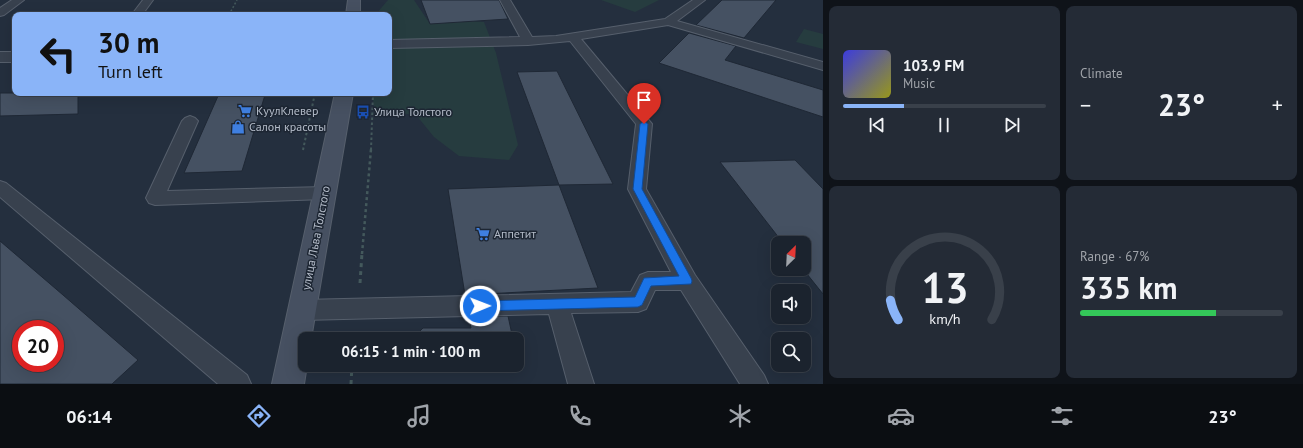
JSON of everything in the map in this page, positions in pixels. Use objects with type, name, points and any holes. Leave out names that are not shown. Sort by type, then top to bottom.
[{"type":"street","points":[[353,12],[354,0]]},
{"type":"street","points":[[0,57],[12,57]]},
{"type":"street","name":"улица Льва Толстого","points":[[288,384],[343,96]]},
{"type":"lane","points":[[0,13],[19,0]]},
{"type":"lane","points":[[139,12],[148,0]]},
{"type":"lane","points":[[504,0],[528,41]]},
{"type":"lane","points":[[668,22],[700,0]]},
{"type":"lane","points":[[392,44],[528,41],[573,37],[668,22],[823,66]]},
{"type":"lane","points":[[573,37],[644,124],[637,189],[687,281],[755,384]]},
{"type":"lane","points":[[190,121],[155,198],[325,193]]},
{"type":"lane","points":[[0,187],[238,384]]},
{"type":"lane","points":[[302,310],[638,302],[648,282],[687,281]]},
{"type":"lane","points":[[557,304],[581,384]]},
{"type":"path","points":[[231,12],[237,0]]},
{"type":"path","points":[[303,150],[314,96]]},
{"type":"path","points":[[358,308],[371,150],[373,96]]},
{"type":"path","points":[[351,384],[352,372]]},
{"type":"green space","points":[[388,0],[414,0],[430,24],[473,21],[484,22],[496,53],[518,145],[509,160],[459,156],[434,137],[417,116],[374,107],[372,96],[392,96],[392,12],[378,12]]},
{"type":"green space","points":[[601,0],[659,0],[635,12]]},
{"type":"green space","points":[[804,29],[823,34],[823,49],[796,42]]},
{"type":"building","points":[[421,0],[499,0],[508,19],[430,24]]},
{"type":"building","points":[[722,0],[776,0],[744,38],[696,25]]},
{"type":"building","points":[[689,33],[736,46],[725,60],[823,90],[823,117],[659,63]]},
{"type":"building","points":[[557,71],[613,184],[559,185],[517,72]]},
{"type":"building","points":[[0,93],[12,93],[12,96],[78,96],[78,114],[0,116]]},
{"type":"building","points":[[218,96],[265,96],[242,171],[184,173]]},
{"type":"building","points":[[795,160],[823,189],[823,294],[809,276],[811,276],[811,236],[778,236],[720,162]]},
{"type":"building","points":[[559,185],[598,288],[465,295],[448,189]]},
{"type":"building","points":[[0,241],[138,360],[112,384],[0,384]]},
{"type":"building","points":[[508,316],[511,332],[419,332],[423,328],[471,328],[469,317]]},
{"type":"place","name":"КуулКлевер","points":[[245,111]]},
{"type":"place","name":"Улица Толстого","points":[[363,112]]},
{"type":"place","name":"Салон красоты","points":[[238,127]]},
{"type":"place","name":"Аппетит","points":[[483,234]]},
{"type":"route","points":[[480,306],[638,302],[648,282],[687,281],[637,189],[644,124]]}]
